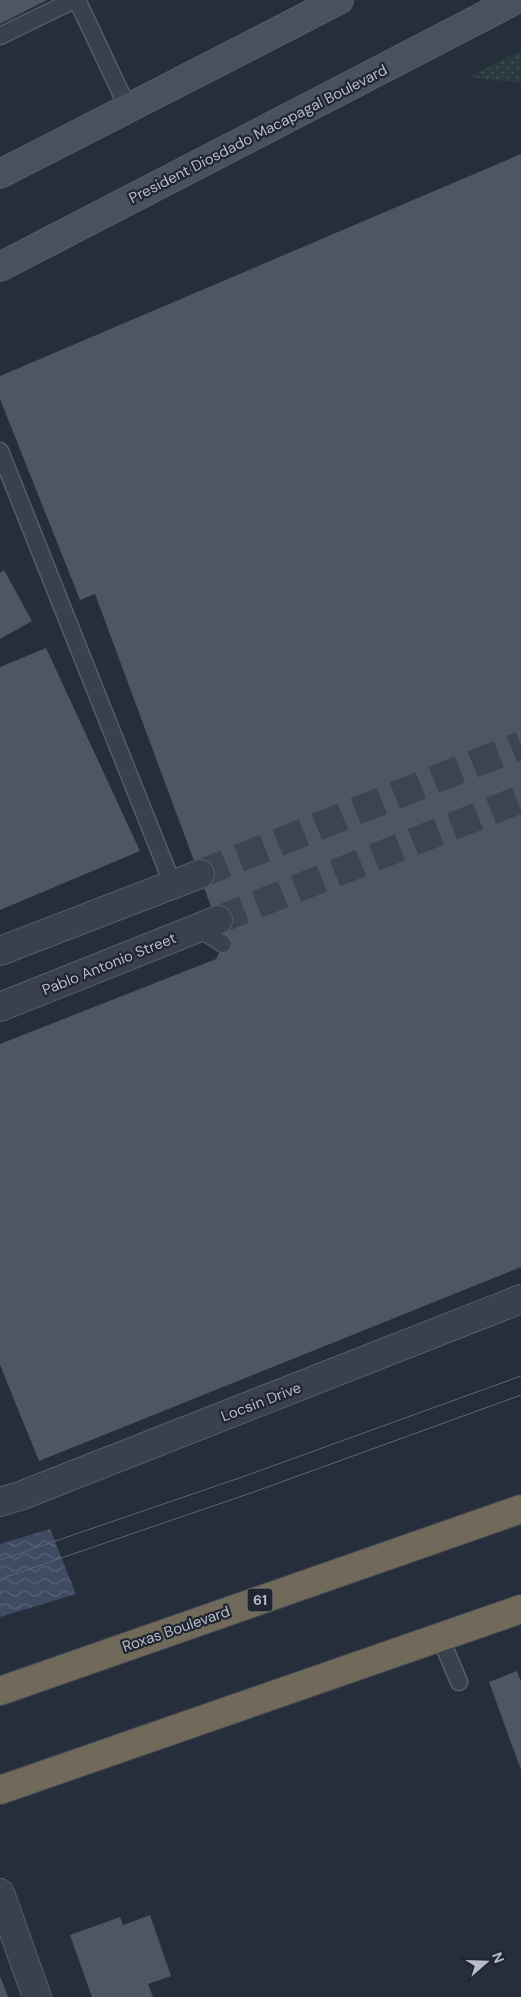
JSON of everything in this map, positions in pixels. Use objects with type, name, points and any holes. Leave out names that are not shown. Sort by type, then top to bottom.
[{"type":"highway","name":"Roxas Boulevard","points":[[0,1690],[521,1508]]},
{"type":"highway","points":[[0,1790],[521,1609]]},
{"type":"main road","points":[[0,174],[339,0]]},
{"type":"main road","name":"President Diosdado Macapagal Boulevard","points":[[0,267],[516,0]]},
{"type":"street","points":[[0,951],[200,874]]},
{"type":"street","name":"Pablo Antonio Street","points":[[0,1007],[213,931]]},
{"type":"street","name":"Locsin Drive","points":[[0,1502],[20,1496],[521,1300]]},
{"type":"street","points":[[0,1893],[37,1997]]},
{"type":"lane","points":[[0,36],[76,0],[128,108]]},
{"type":"lane","points":[[0,451],[173,885]]},
{"type":"lane","points":[[440,1637],[459,1682]]},
{"type":"shaded area","points":[[521,51],[521,83],[468,77]]},
{"type":"water","points":[[50,1529],[76,1594],[0,1617],[0,1544]]},
{"type":"building","points":[[0,0],[47,0],[0,24]]},
{"type":"building","points":[[521,154],[521,1267],[39,1461],[0,1365],[0,1044],[216,959],[223,946],[223,939],[95,594],[80,600],[0,399],[0,376]]},
{"type":"building","points":[[4,570],[32,621],[0,639],[0,573]]},
{"type":"building","points":[[46,648],[140,851],[0,910],[0,667]]},
{"type":"building","points":[[517,1671],[521,1682],[521,1770],[489,1682]]},
{"type":"building","points":[[150,1915],[171,1976],[148,1984],[153,1997],[92,1997],[70,1935],[120,1917],[123,1925]]},
{"type":"building","points":[[0,1976],[8,1997],[0,1997]]},
{"type":"tunnel","points":[[200,874],[521,745]]},
{"type":"tunnel","points":[[218,920],[521,799]]},
{"type":"tram line","points":[[0,1560],[245,1476],[521,1376]]},
{"type":"tram line","points":[[0,1579],[251,1493],[521,1395]]}]
